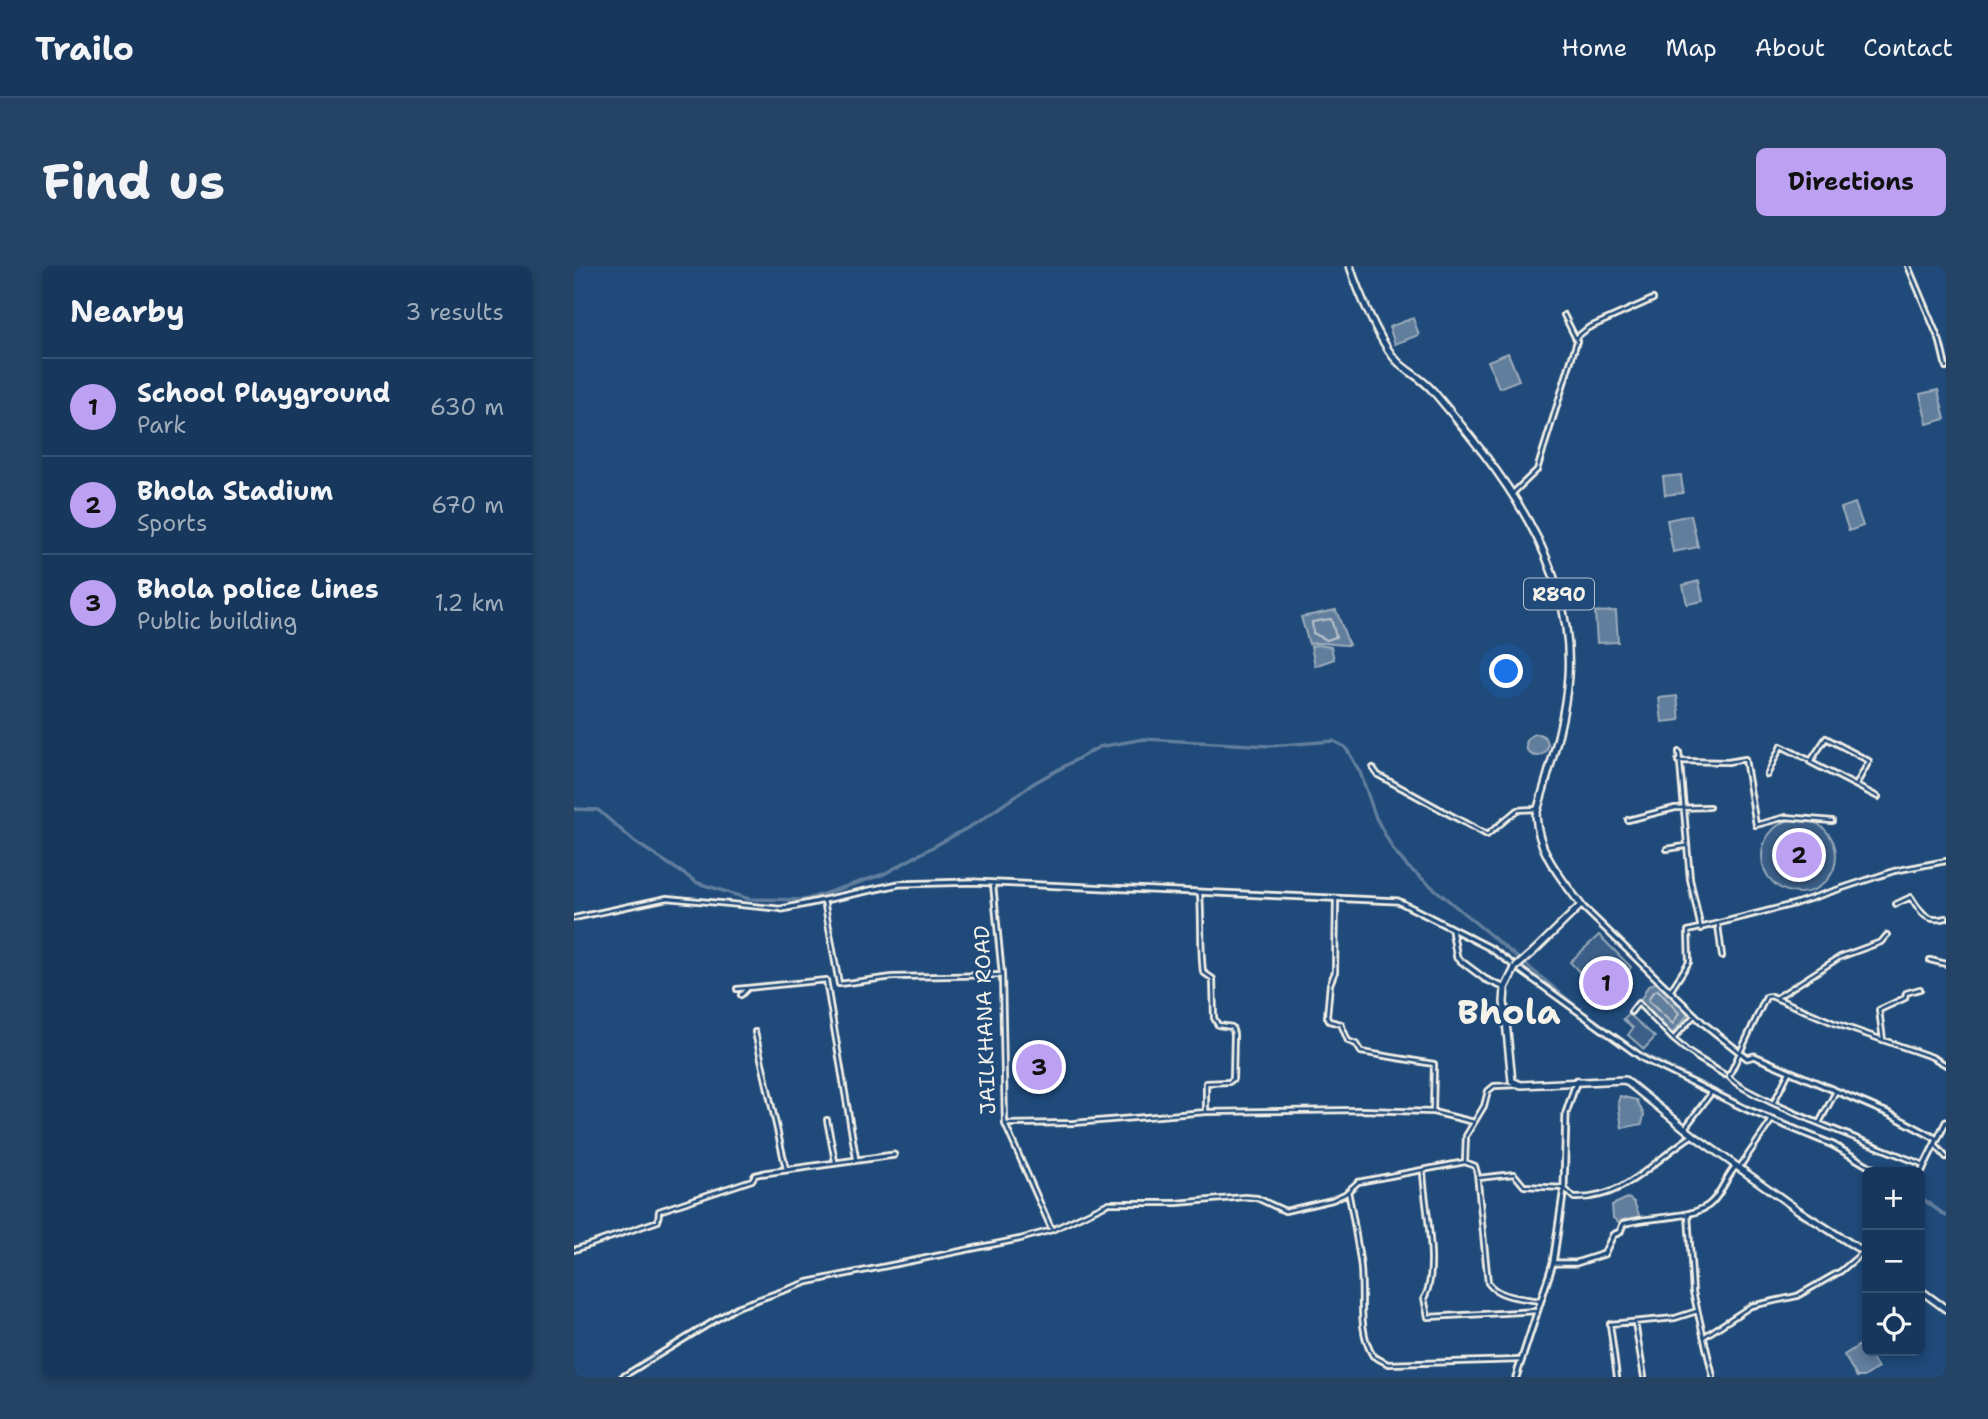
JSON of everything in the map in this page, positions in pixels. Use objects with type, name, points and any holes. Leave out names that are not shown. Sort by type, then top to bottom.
[{"type":"main road","name":"R890","points":[[1350,266],[1365,304],[1397,361],[1419,374],[1512,494],[1552,565],[1567,648],[1568,675],[1558,738],[1538,809],[1537,825],[1545,854],[1581,905]]},
{"type":"main road","points":[[1581,905],[1515,968],[1505,988],[1510,1077],[1521,1084],[1625,1080],[1693,1135],[1862,1251]]},
{"type":"main road","points":[[1924,1293],[1946,1309]]},
{"type":"street","points":[[1908,266],[1940,342],[1946,367]]},
{"type":"street","points":[[1512,494],[1537,470],[1577,337],[1588,328],[1653,299]]},
{"type":"street","points":[[1564,315],[1577,337]]},
{"type":"street","points":[[1811,761],[1826,738],[1863,756],[1869,761],[1856,785]]},
{"type":"street","points":[[1767,775],[1781,746],[1878,797]]},
{"type":"street","points":[[1679,752],[1681,808],[1701,929]]},
{"type":"street","points":[[1678,761],[1728,762],[1745,759],[1756,825],[1786,817],[1832,821]]},
{"type":"street","points":[[1373,768],[1378,775],[1487,835],[1517,810],[1538,809]]},
{"type":"street","points":[[1628,820],[1681,808],[1709,807]]},
{"type":"street","points":[[1667,849],[1686,845]]},
{"type":"street","points":[[1671,990],[1689,962],[1688,931],[1718,925],[1868,878],[1946,862]]},
{"type":"street","points":[[574,918],[667,898],[782,909],[899,884],[993,882],[1200,894],[1398,901],[1490,948],[1644,1059],[1772,1120],[1833,1144],[1871,1167]]},
{"type":"street","name":"JAILKHANA ROAD","points":[[993,882],[1002,975],[1004,1124],[1052,1230]]},
{"type":"street","points":[[1200,894],[1203,933],[1200,946],[1203,972],[1213,979],[1214,1018],[1218,1025],[1232,1027],[1234,1034],[1233,1079],[1229,1082],[1206,1083],[1206,1112]]},
{"type":"street","points":[[1896,904],[1911,897],[1930,920],[1946,918]]},
{"type":"street","points":[[1336,898],[1335,972],[1330,984],[1327,1017],[1329,1021],[1341,1024],[1348,1041],[1356,1044],[1361,1052],[1434,1064],[1433,1112]]},
{"type":"street","points":[[824,900],[839,984],[893,977],[1002,975]]},
{"type":"street","points":[[1581,905],[1695,1015],[1749,1059],[1754,1056],[1835,1093],[1890,1114],[1937,1139]]},
{"type":"street","points":[[1718,925],[1723,956]]},
{"type":"street","points":[[1452,930],[1457,958],[1485,979],[1505,988]]},
{"type":"street","points":[[1776,998],[1840,957],[1881,942],[1887,934]]},
{"type":"street","points":[[1930,960],[1946,964]]},
{"type":"street","points":[[737,989],[826,980],[856,1158]]},
{"type":"street","points":[[741,995],[747,989]]},
{"type":"street","points":[[1883,1040],[1880,1010],[1905,998],[1906,993],[1920,989]]},
{"type":"street","points":[[1946,1065],[1776,998],[1766,997],[1729,1078],[1819,1123],[1924,1166],[1946,1122]]},
{"type":"street","points":[[1631,1012],[1638,1003],[1685,1049],[1725,1075]]},
{"type":"street","points":[[1673,1039],[1695,1015]]},
{"type":"street","points":[[755,1032],[786,1169]]},
{"type":"street","points":[[1774,1102],[1789,1072]]},
{"type":"street","points":[[1516,1377],[1553,1263],[1564,1188],[1566,1113],[1577,1080]]},
{"type":"street","points":[[1465,1162],[1466,1136],[1490,1088],[1521,1084]]},
{"type":"street","points":[[1685,1128],[1713,1092]]},
{"type":"street","points":[[1819,1123],[1835,1093]]},
{"type":"street","points":[[1004,1124],[1074,1123],[1206,1112],[1433,1112],[1474,1122]]},
{"type":"street","points":[[827,1120],[835,1161]]},
{"type":"street","points":[[1553,1263],[1576,1263],[1604,1254],[1613,1235],[1620,1232],[1623,1224],[1636,1219],[1688,1214],[1711,1204],[1772,1120]]},
{"type":"street","points":[[1478,1178],[1514,1174],[1524,1186],[1564,1188],[1574,1198],[1589,1199],[1622,1189],[1662,1155],[1693,1135]]},
{"type":"street","points":[[1936,1146],[1946,1157]]},
{"type":"street","points":[[574,1250],[658,1221],[659,1211],[752,1180],[755,1175],[835,1161],[894,1155]]},
{"type":"street","points":[[622,1377],[737,1307],[777,1291],[1052,1230],[1117,1201],[1177,1203],[1245,1197],[1286,1211],[1332,1200],[1358,1182],[1465,1162],[1475,1166],[1478,1178],[1488,1283],[1493,1290],[1506,1295],[1541,1301]]},
{"type":"street","points":[[1423,1171],[1431,1267],[1430,1288],[1423,1298],[1428,1317],[1537,1311]]},
{"type":"street","points":[[1348,1191],[1357,1231],[1354,1237],[1360,1260],[1365,1333],[1373,1356],[1388,1364],[1521,1360]]},
{"type":"street","points":[[1688,1214],[1697,1311],[1713,1377]]},
{"type":"street","points":[[1705,1336],[1752,1306],[1797,1296],[1841,1271],[1862,1255]]},
{"type":"street","points":[[1617,1377],[1608,1326],[1675,1318],[1697,1311]]},
{"type":"street","points":[[1635,1321],[1644,1377]]},
{"type":"shaded area","points":[[1799,819],[1813,822],[1825,830],[1833,842],[1836,856],[1833,870],[1825,882],[1813,890],[1799,893],[1785,890],[1773,882],[1765,870],[1762,856],[1765,842],[1773,830],[1785,822]]},
{"type":"shaded area","points":[[1599,935],[1631,967],[1610,1005],[1570,962]]},
{"type":"shaded area","points":[[1629,1014],[1655,1037],[1644,1049],[1628,1035],[1633,1028],[1623,1019]]},
{"type":"water","points":[[1413,318],[1419,335],[1395,344],[1389,327]]},
{"type":"water","points":[[1508,353],[1519,380],[1499,388],[1488,361]]},
{"type":"water","points":[[1938,390],[1945,419],[1927,424],[1920,394]]},
{"type":"water","points":[[1681,475],[1683,493],[1665,495],[1663,477]]},
{"type":"water","points":[[1855,503],[1863,526],[1849,531],[1841,508]]},
{"type":"water","points":[[1691,515],[1698,547],[1673,552],[1667,520]]},
{"type":"water","points":[[1699,581],[1703,601],[1687,604],[1683,585]]},
{"type":"water","points":[[1336,610],[1349,645],[1309,644],[1301,617]]},
{"type":"water","points":[[1616,611],[1618,642],[1597,643],[1595,612]]},
{"type":"water","points":[[1311,646],[1331,647],[1334,659],[1315,666]]},
{"type":"water","points":[[1677,696],[1680,720],[1662,722],[1659,698]]},
{"type":"water","points":[[1537,734],[1545,737],[1548,745],[1545,753],[1537,756],[1529,753],[1526,745],[1529,737]]},
{"type":"water","points":[[1662,983],[1690,1012],[1671,1035],[1640,1001],[1648,986]]},
{"type":"water","points":[[1620,1096],[1637,1100],[1644,1115],[1642,1124],[1622,1128],[1618,1102]]},
{"type":"water","points":[[1628,1198],[1634,1202],[1640,1217],[1620,1223],[1613,1218],[1612,1205]]},
{"type":"water","points":[[1862,1344],[1862,1356],[1871,1356],[1878,1368],[1864,1377],[1857,1377],[1844,1355]]},
{"type":"waterway","points":[[574,809],[598,810],[635,842],[698,883],[749,899],[805,900],[884,874],[980,821],[1034,783],[1099,747],[1144,739],[1269,746],[1333,741],[1345,747],[1349,753],[1360,772],[1376,818],[1394,851],[1408,867],[1600,1026]]},
{"type":"waterway","points":[[1612,1034],[1641,1053],[1763,1114]]},
{"type":"waterway","points":[[1838,1146],[1875,1167]]},
{"type":"waterway","points":[[1925,1201],[1946,1216]]},
{"type":"place","name":"Bhola Stadium","points":[[1799,855]]},
{"type":"place","name":"School Playground","points":[[1606,983]]},
{"type":"place","name":"Bhola police Lines","points":[[1039,1067]]},
{"type":"district","name":"Bhola","points":[[1509,1012]]}]
